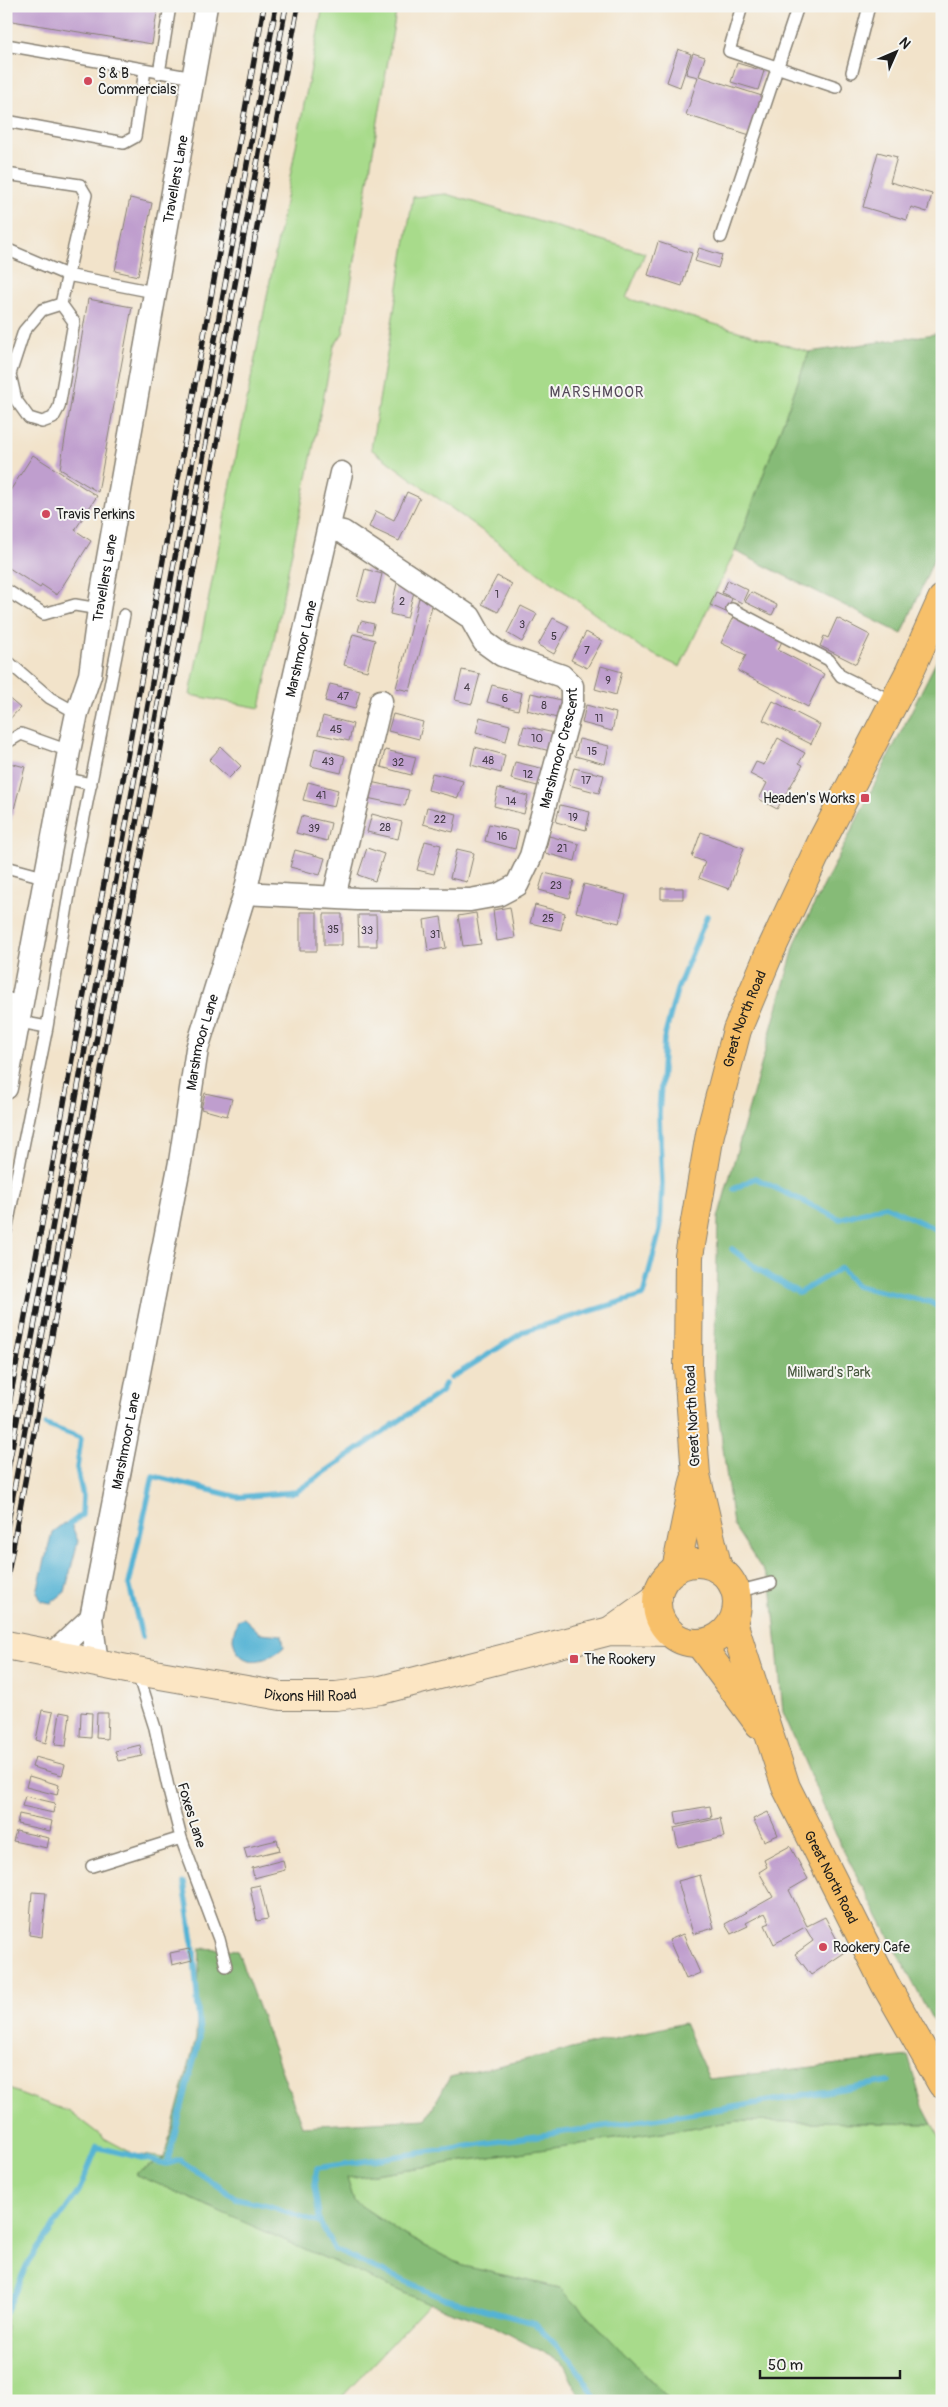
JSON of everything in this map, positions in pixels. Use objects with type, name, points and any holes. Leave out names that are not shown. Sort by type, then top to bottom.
[{"type":"main road","name":"Great North Road","points":[[718,1568],[696,1475],[688,1369],[689,1256],[710,1134],[737,1030],[768,954],[823,840],[894,702],[942,599]]},
{"type":"main road","name":"Great North Road","points":[[676,1569],[696,1475]]},
{"type":"main road","points":[[704,1563],[718,1568],[729,1579],[736,1592],[737,1610],[733,1622],[726,1632],[715,1640],[699,1643],[684,1641],[670,1632],[663,1624],[658,1609],[658,1597],[662,1583],[676,1569],[689,1564],[704,1563]]},
{"type":"main road","name":"Great North Road","points":[[733,1622],[786,1788],[885,1984],[942,2084]]},
{"type":"main road","name":"Great North Road","points":[[699,1643],[773,1743]]},
{"type":"street","name":"Travellers Lane","points":[[6,1088],[17,1007],[47,878],[69,751],[77,713],[90,675],[99,609],[206,6]]},
{"type":"street","name":"Marshmoor Lane","points":[[97,1663],[91,1618],[180,1162],[197,1049],[245,893],[341,473]]},
{"type":"street","name":"Marshmoor Crescent","points":[[245,893],[470,900],[498,895],[517,886],[531,856],[572,704],[572,686],[562,676],[502,655],[484,642],[470,617],[450,602],[343,532],[329,529]]},
{"type":"street","points":[[334,897],[381,701]]},
{"type":"street","name":"Dixons Hill Road","points":[[610,1631],[658,1597]]},
{"type":"street","points":[[44,1652],[91,1618]]},
{"type":"street","name":"Dixons Hill Road","points":[[6,1645],[137,1671],[281,1696],[336,1696],[381,1690],[610,1631],[670,1632]]},
{"type":"lane","points":[[159,73],[170,6]]},
{"type":"lane","points":[[742,6],[729,51],[836,87]]},
{"type":"lane","points":[[721,237],[798,6]]},
{"type":"lane","points":[[852,72],[870,6]]},
{"type":"lane","points":[[6,45],[194,78]]},
{"type":"lane","points":[[6,121],[124,143],[135,137],[145,70]]},
{"type":"lane","points":[[6,174],[80,184],[86,195],[60,304]]},
{"type":"lane","points":[[6,249],[67,274],[154,292]]},
{"type":"lane","points":[[60,304],[74,322],[59,407],[53,418],[42,422],[29,418],[16,400],[10,374],[24,330],[42,310],[60,304]]},
{"type":"lane","points":[[6,590],[44,614],[75,605],[99,609]]},
{"type":"lane","points":[[732,609],[829,660],[841,676],[894,702]]},
{"type":"lane","points":[[6,1231],[47,1028],[70,888],[124,614]]},
{"type":"lane","points":[[6,660],[50,698],[77,713]]},
{"type":"lane","points":[[6,743],[22,734],[69,751]]},
{"type":"lane","points":[[64,778],[91,784]]},
{"type":"lane","points":[[6,867],[47,878]]},
{"type":"lane","points":[[17,1007],[47,1028]]},
{"type":"lane","points":[[736,1592],[771,1583]]},
{"type":"lane","name":"Foxes Lane","points":[[137,1671],[155,1728],[182,1838],[219,1939],[226,1966]]},
{"type":"lane","points":[[92,1866],[182,1838]]},
{"type":"green space","points":[[323,6],[397,6],[343,333],[334,346],[260,708],[190,695]]},
{"type":"green space","points":[[446,194],[645,253],[626,298],[809,352],[735,551],[680,667],[644,650],[371,449],[413,197]]},
{"type":"green space","points":[[942,333],[942,540],[902,634],[735,551],[809,352]]},
{"type":"green space","name":"Millward's Park","points":[[942,650],[942,2038],[840,1844],[783,1712],[771,1583],[733,1525],[714,1379],[718,1218],[796,941]]},
{"type":"green space","points":[[200,1948],[237,1950],[302,2126],[426,2119],[450,2077],[684,2023],[709,2079],[908,2056],[923,2107],[932,2124],[738,2121],[347,2178],[354,2201],[404,2235],[463,2266],[560,2288],[671,2401],[582,2401],[563,2363],[490,2324],[429,2304],[135,2174],[164,2158],[196,2038]]},
{"type":"green space","points":[[6,2088],[70,2112],[104,2138],[134,2154],[164,2158],[136,2174],[429,2304],[338,2401],[6,2401]]},
{"type":"green space","points":[[738,2121],[932,2124],[942,2141],[942,2401],[671,2401],[560,2288],[463,2266],[404,2235],[354,2201],[347,2178]]},
{"type":"water","points":[[64,1523],[72,1526],[78,1541],[65,1592],[51,1603],[41,1601],[37,1592],[52,1532]]},
{"type":"water","points":[[244,1618],[260,1633],[282,1635],[284,1647],[277,1653],[262,1660],[254,1661],[241,1656],[236,1649],[233,1637],[238,1620]]},
{"type":"building","points":[[6,6],[158,6],[152,44],[6,20]]},
{"type":"building","points":[[678,49],[691,54],[680,87],[667,82]]},
{"type":"building","points":[[693,53],[705,57],[699,76],[762,96],[750,135],[686,115],[698,77],[686,74]]},
{"type":"building","points":[[737,63],[764,71],[758,90],[731,82]]},
{"type":"building","points":[[878,152],[897,157],[890,182],[932,194],[927,212],[911,207],[907,220],[863,207]]},
{"type":"building","points":[[130,198],[152,203],[138,276],[115,271]]},
{"type":"building","points":[[658,242],[692,253],[682,286],[648,275]]},
{"type":"building","points":[[699,248],[722,255],[718,268],[695,261]]},
{"type":"building","points":[[88,299],[132,307],[98,492],[60,469]]},
{"type":"building","name":"Travis Perkins","points":[[33,455],[97,496],[75,530],[91,541],[57,595],[42,585],[40,588],[6,566],[6,497]]},
{"type":"building","points":[[407,492],[420,498],[399,541],[369,527],[376,511],[394,520]]},
{"type":"building","points":[[365,569],[382,574],[375,604],[357,599]]},
{"type":"building","points":[[497,576],[512,584],[498,612],[482,604]]},
{"type":"building","points":[[728,580],[748,590],[742,603],[722,593]]},
{"type":"building","points":[[397,583],[415,588],[407,618],[390,614]]},
{"type":"building","points":[[716,592],[732,599],[726,612],[710,605]]},
{"type":"building","points":[[751,592],[777,605],[772,615],[745,602]]},
{"type":"building","points":[[419,598],[433,602],[410,691],[396,688]]},
{"type":"building","points":[[521,606],[537,614],[522,642],[507,633]]},
{"type":"building","points":[[734,617],[782,641],[778,650],[824,674],[808,707],[738,671],[746,655],[721,643]]},
{"type":"building","points":[[553,618],[569,626],[554,654],[538,645]]},
{"type":"building","points":[[837,618],[870,635],[856,664],[820,646],[824,636],[828,638]]},
{"type":"building","points":[[361,621],[374,624],[372,634],[358,631]]},
{"type":"building","points":[[586,632],[602,641],[587,668],[571,660]]},
{"type":"building","points":[[353,634],[375,640],[367,671],[344,665]]},
{"type":"building","points":[[601,666],[622,672],[616,695],[595,689]]},
{"type":"building","points":[[462,670],[480,674],[472,704],[455,700]]},
{"type":"building","points":[[330,684],[360,691],[355,709],[325,701]]},
{"type":"building","points":[[492,685],[522,693],[518,710],[487,702]]},
{"type":"building","points":[[531,693],[561,700],[557,718],[527,710]]},
{"type":"building","points":[[6,696],[20,708],[6,723]]},
{"type":"building","points":[[773,701],[820,725],[811,744],[763,720]]},
{"type":"building","points":[[586,705],[616,713],[612,731],[582,723]]},
{"type":"building","points":[[393,714],[423,722],[419,739],[388,731]]},
{"type":"building","points":[[323,716],[353,724],[349,741],[318,734]]},
{"type":"building","points":[[480,717],[510,725],[506,741],[476,732]]},
{"type":"building","points":[[524,726],[554,733],[550,751],[519,743]]},
{"type":"building","points":[[778,738],[805,753],[799,763],[803,765],[777,809],[759,799],[767,783],[750,774],[756,762],[764,765]]},
{"type":"building","points":[[579,739],[609,746],[605,764],[575,756]]},
{"type":"building","points":[[221,747],[241,766],[229,778],[209,760]]},
{"type":"building","points":[[475,747],[505,755],[501,773],[471,765]]},
{"type":"building","points":[[315,748],[345,756],[341,773],[311,766]]},
{"type":"building","points":[[385,750],[416,757],[411,775],[381,767]]},
{"type":"building","points":[[6,762],[25,767],[7,836],[6,836]]},
{"type":"building","points":[[515,762],[545,769],[541,787],[511,779]]},
{"type":"building","points":[[574,768],[604,775],[599,793],[569,785]]},
{"type":"building","points":[[432,773],[463,781],[458,798],[428,790]]},
{"type":"building","points":[[308,782],[338,790],[334,807],[303,800]]},
{"type":"building","points":[[370,782],[409,790],[405,806],[367,798]]},
{"type":"building","points":[[498,788],[528,796],[524,814],[494,806]]},
{"type":"building","points":[[560,805],[590,812],[586,830],[556,822]]},
{"type":"building","points":[[427,807],[457,814],[453,832],[423,824]]},
{"type":"building","points":[[372,814],[402,822],[398,839],[367,832]]},
{"type":"building","points":[[301,816],[331,823],[327,841],[296,833]]},
{"type":"building","points":[[489,824],[519,831],[515,849],[485,841]]},
{"type":"building","points":[[701,832],[744,848],[729,889],[699,878],[705,862],[692,857]]},
{"type":"building","points":[[549,836],[579,844],[575,861],[545,853]]},
{"type":"building","points":[[425,841],[441,845],[434,874],[417,870]]},
{"type":"building","points":[[367,848],[384,854],[375,881],[358,875]]},
{"type":"building","points":[[457,849],[474,853],[467,882],[450,878]]},
{"type":"building","points":[[295,850],[325,858],[320,875],[290,867]]},
{"type":"building","points":[[544,873],[574,880],[569,898],[539,890]]},
{"type":"building","points":[[584,884],[626,895],[619,923],[576,912]]},
{"type":"building","points":[[661,888],[683,888],[683,899],[661,899]]},
{"type":"building","points":[[535,905],[565,913],[561,930],[530,923]]},
{"type":"building","points":[[510,907],[515,938],[497,941],[493,910]]},
{"type":"building","points":[[300,912],[317,912],[317,951],[300,951]]},
{"type":"building","points":[[476,913],[481,944],[463,946],[458,916]]},
{"type":"building","points":[[324,914],[342,914],[342,945],[324,945]]},
{"type":"building","points":[[358,915],[376,915],[377,946],[359,946]]},
{"type":"building","points":[[441,917],[446,948],[428,951],[424,920]]},
{"type":"building","points":[[205,1093],[232,1099],[227,1116],[201,1109]]},
{"type":"building","points":[[42,1710],[53,1712],[46,1743],[36,1740]]},
{"type":"building","points":[[60,1712],[70,1714],[66,1746],[55,1745]]},
{"type":"building","points":[[81,1712],[92,1713],[91,1738],[80,1737]]},
{"type":"building","points":[[97,1713],[108,1713],[107,1739],[96,1738]]},
{"type":"building","points":[[140,1745],[142,1756],[118,1761],[115,1751]]},
{"type":"building","points":[[35,1757],[65,1765],[62,1775],[32,1767]]},
{"type":"building","points":[[29,1776],[59,1785],[57,1795],[26,1787]]},
{"type":"building","points":[[25,1796],[55,1803],[53,1813],[22,1806]]},
{"type":"building","points":[[710,1806],[712,1818],[677,1825],[675,1812]]},
{"type":"building","points":[[768,1812],[778,1835],[764,1841],[753,1819]]},
{"type":"building","points":[[19,1814],[52,1821],[50,1831],[17,1824]]},
{"type":"building","points":[[720,1818],[724,1837],[678,1847],[674,1828]]},
{"type":"building","points":[[16,1831],[49,1838],[47,1848],[13,1841]]},
{"type":"building","points":[[277,1840],[280,1850],[247,1858],[244,1848]]},
{"type":"building","points":[[790,1846],[808,1879],[789,1890],[807,1926],[825,1917],[844,1953],[811,1975],[795,1954],[813,1941],[805,1927],[774,1944],[765,1925],[770,1923],[765,1913],[746,1923],[748,1926],[731,1934],[725,1924],[773,1897],[759,1872],[767,1867],[764,1860]]},
{"type":"building","points":[[283,1860],[285,1870],[254,1878],[252,1868]]},
{"type":"building","points":[[700,1875],[714,1928],[693,1934],[678,1881]]},
{"type":"building","points":[[260,1885],[268,1919],[257,1921],[250,1887]]},
{"type":"building","points":[[32,1892],[46,1893],[42,1937],[29,1935]]},
{"type":"building","points":[[683,1934],[700,1973],[686,1979],[669,1940]]},
{"type":"building","points":[[189,1949],[192,1960],[172,1965],[170,1953]]},
{"type":"waterway","points":[[451,1378],[525,1331],[643,1295],[660,1230],[662,1185],[659,1114],[664,1039],[677,990],[707,916]]},
{"type":"waterway","points":[[734,1189],[755,1178],[840,1219],[885,1206],[942,1232]]},
{"type":"waterway","points":[[732,1249],[759,1270],[799,1293],[841,1268],[856,1286],[930,1302],[942,1309]]},
{"type":"waterway","points":[[142,1637],[129,1584],[153,1476],[238,1497],[296,1492],[441,1392],[445,1384]]},
{"type":"waterway","points":[[46,1425],[81,1438],[77,1468],[83,1496],[82,1515],[68,1525]]},
{"type":"waterway","points":[[167,2164],[200,2037],[193,1941],[184,1883]]},
{"type":"waterway","points":[[599,2401],[571,2360],[534,2323],[442,2298],[335,2250],[320,2223],[314,2185],[317,2168],[728,2108],[889,2081]]},
{"type":"waterway","points":[[6,2313],[28,2262],[79,2191],[97,2147],[167,2164],[180,2160],[236,2198],[270,2206],[320,2223]]},
{"type":"railway","points":[[6,1421],[264,6]]},
{"type":"railway","points":[[6,1480],[276,6]]},
{"type":"railway","points":[[6,1533],[286,6]]},
{"type":"railway","points":[[6,1584],[298,6]]},
{"type":"place","name":"S & B Commercials","points":[[88,81]]},
{"type":"place","name":"Travis Perkins","points":[[46,514]]},
{"type":"place","name":"Headen's Works","points":[[865,798]]},
{"type":"place","name":"The Rookery","points":[[574,1659]]},
{"type":"place","name":"Rookery Cafe","points":[[823,1947]]},
{"type":"district","name":"MARSHMOOR","points":[[597,392]]}]
